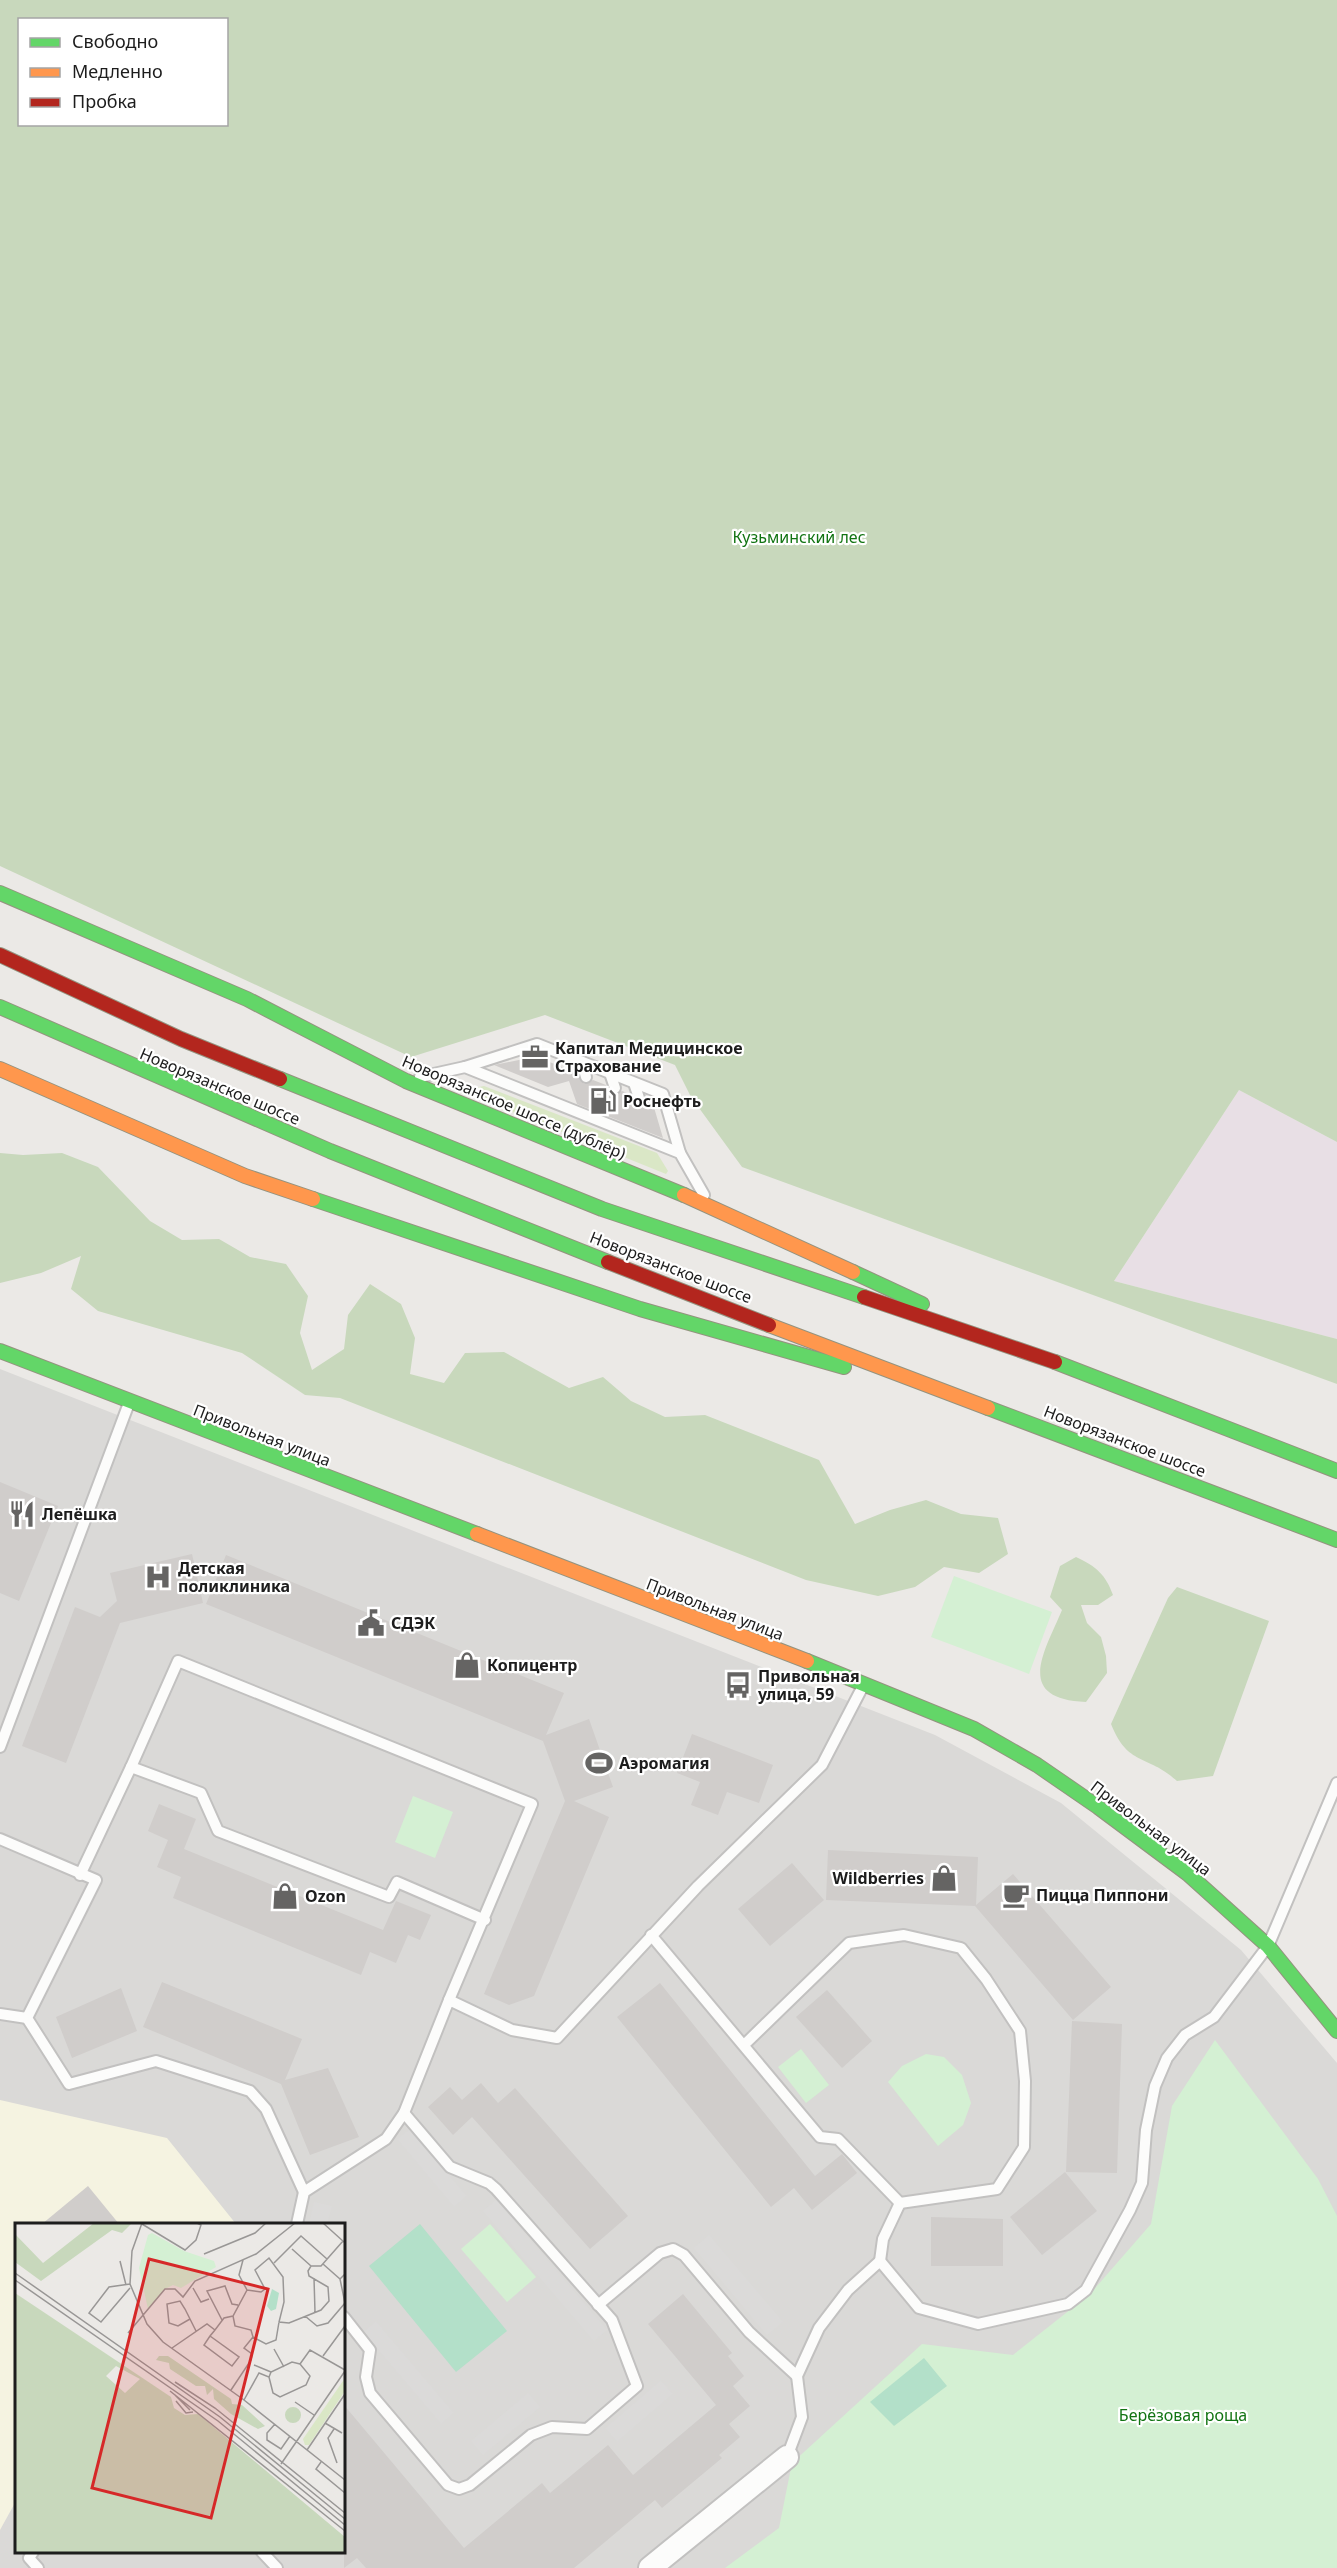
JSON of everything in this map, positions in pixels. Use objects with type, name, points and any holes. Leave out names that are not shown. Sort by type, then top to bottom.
[{"type":"main road","name":"Новорязанское шоссе (дублёр)","points":[[0,893],[247,999],[406,1081],[710,1206],[1018,1348]]},
{"type":"main road","name":"Новорязанское шоссе","points":[[0,955],[181,1039],[602,1209],[1018,1348],[1337,1471]]},
{"type":"main road","name":"Новорязанское шоссе","points":[[0,1007],[183,1090],[588,1253],[1337,1540]]},
{"type":"main road","points":[[0,1069],[244,1176],[640,1309],[1011,1415]]},
{"type":"main road","name":"Привольная улица","points":[[0,1351],[864,1683],[974,1729],[1037,1765],[1188,1874],[1268,1946],[1337,2031]]},
{"type":"street","points":[[650,2568],[787,2457]]},
{"type":"lane","points":[[406,1081],[537,1044],[663,1094],[680,1153],[710,1206]]},
{"type":"lane","points":[[582,1062],[586,1077]]},
{"type":"lane","points":[[465,1066],[651,1137],[680,1153]]},
{"type":"lane","points":[[610,1073],[615,1088]]},
{"type":"lane","points":[[634,1083],[639,1098]]},
{"type":"lane","points":[[0,1748],[129,1402]]},
{"type":"lane","points":[[80,1875],[178,1661],[532,1804],[404,2113],[386,2139],[304,2192]]},
{"type":"lane","points":[[449,2000],[512,2030],[557,2038],[651,1935],[822,1766],[864,1683]]},
{"type":"lane","points":[[131,1767],[201,1793],[218,1831],[389,1897],[397,1882],[485,1920]]},
{"type":"lane","points":[[880,2261],[919,2308],[978,2324],[1068,2304],[1086,2290],[1130,2210],[1142,2183],[1146,2130],[1155,2086],[1167,2058],[1185,2035],[1214,2017],[1268,1946],[1337,1783]]},
{"type":"lane","points":[[0,1839],[96,1880],[27,2018]]},
{"type":"lane","points":[[651,1935],[820,2137],[838,2139],[900,2203]]},
{"type":"lane","points":[[744,2044],[849,1943],[904,1935],[961,1948],[986,1978],[1020,2031],[1025,2081],[1024,2147],[998,2189],[900,2203]]},
{"type":"lane","points":[[0,2014],[27,2018],[69,2084],[156,2061],[250,2091],[266,2109],[304,2192],[297,2223]]},
{"type":"lane","points":[[345,2318],[370,2350],[366,2377],[370,2393],[448,2485],[459,2489],[470,2485],[531,2435],[552,2427],[587,2428],[633,2392],[637,2386],[612,2320],[496,2189],[489,2183],[446,2163],[404,2113]]},
{"type":"lane","points":[[787,2457],[802,2417],[797,2376],[819,2328],[848,2290],[880,2261],[883,2239],[900,2203]]},
{"type":"lane","points":[[598,2305],[660,2253],[673,2249],[684,2255],[749,2332],[797,2376]]},
{"type":"lane","points":[[32,2553],[29,2559],[38,2568]]},
{"type":"lane","points":[[263,2553],[277,2568]]},
{"type":"shaded area","points":[[1239,1090],[1337,1142],[1337,1339],[1114,1281]]},
{"type":"shaded area","points":[[0,1369],[935,1735],[1061,1803],[1241,1950],[1337,2063],[1337,2568],[0,2568]]},
{"type":"shaded area","points":[[0,2100],[167,2138],[235,2223],[15,2223],[15,2503],[0,2530]]},
{"type":"shaded area","points":[[410,2129],[467,2196],[454,2207],[397,2139]]},
{"type":"shaded area","points":[[496,2200],[607,2330],[594,2341],[483,2211]]},
{"type":"shaded area","points":[[314,2202],[332,2206],[327,2223],[309,2223]]},
{"type":"shaded area","points":[[709,2235],[783,2322],[767,2335],[694,2248]]},
{"type":"shaded area","points":[[376,2321],[454,2413],[441,2424],[363,2332]]},
{"type":"shaded area","points":[[661,2380],[673,2394],[617,2442],[605,2428]]},
{"type":"shaded area","points":[[528,2393],[540,2407],[483,2455],[471,2441]]},
{"type":"green space","name":"Кузьминский лес","points":[[0,0],[1337,0],[1337,1142],[1239,1090],[1114,1281],[1337,1339],[1337,1384],[742,1167],[691,1097],[675,1065],[545,1015],[411,1057],[0,866]]},
{"type":"green space","points":[[484,1086],[657,1153],[668,1171],[666,1174],[460,1091]]},
{"type":"green space","points":[[0,1153],[23,1155],[62,1153],[98,1167],[150,1221],[182,1240],[219,1239],[250,1257],[286,1264],[308,1296],[300,1333],[312,1370],[344,1349],[348,1315],[370,1284],[401,1304],[415,1338],[410,1374],[444,1383],[465,1353],[504,1352],[569,1388],[603,1377],[631,1401],[665,1417],[705,1415],[819,1460],[855,1524],[890,1510],[926,1500],[961,1514],[998,1518],[1008,1554],[979,1573],[944,1567],[915,1587],[878,1596],[806,1580],[340,1398],[305,1395],[242,1353],[98,1311],[71,1289],[81,1256],[41,1273],[0,1283]]},
{"type":"green space","points":[[1076,1557],[1099,1572],[1113,1595],[1098,1605],[1081,1605],[1087,1623],[1101,1637],[1106,1656],[1107,1673],[1086,1702],[1063,1699],[1049,1692],[1042,1682],[1040,1670],[1048,1641],[1062,1610],[1050,1597],[1060,1566]]},
{"type":"green space","points":[[954,1576],[1052,1612],[1029,1674],[931,1637]]},
{"type":"green space","points":[[1177,1587],[1269,1621],[1213,1776],[1177,1781],[1132,1754],[1124,1747],[1111,1724],[1168,1598]]},
{"type":"green space","points":[[413,1796],[453,1812],[435,1858],[395,1842]]},
{"type":"green space","name":"Берёзовая роща","points":[[1215,2040],[1318,2179],[1337,2216],[1337,2568],[725,2568],[779,2528],[792,2463],[922,2344],[1013,2355],[1090,2294],[1151,2224],[1172,2106]]},
{"type":"green space","points":[[801,2049],[829,2085],[806,2103],[778,2067]]},
{"type":"green space","points":[[926,2054],[944,2057],[962,2075],[971,2103],[963,2125],[938,2146],[888,2082],[902,2066]]},
{"type":"green space","points":[[420,2224],[507,2331],[456,2372],[369,2266]]},
{"type":"green space","points":[[490,2224],[536,2277],[507,2302],[461,2249]]},
{"type":"green space","points":[[924,2358],[947,2386],[894,2426],[870,2402]]},
{"type":"building","points":[[543,1055],[547,1061],[577,1073],[584,1084],[593,1080],[606,1085],[613,1095],[622,1091],[630,1094],[637,1105],[646,1101],[653,1104],[663,1138],[577,1104],[569,1081],[548,1087],[494,1065]]},
{"type":"building","points":[[0,1482],[58,1506],[19,1601],[0,1593]]},
{"type":"building","points":[[192,1554],[203,1603],[120,1623],[66,1763],[22,1746],[75,1607],[100,1617],[117,1601],[110,1573]]},
{"type":"building","points":[[226,1555],[564,1693],[546,1735],[589,1719],[613,1787],[574,1801],[609,1817],[534,1996],[509,2005],[484,1994],[565,1801],[543,1741],[206,1604]]},
{"type":"building","points":[[692,1734],[773,1765],[759,1803],[727,1792],[718,1815],[691,1805],[700,1782],[677,1773]]},
{"type":"building","points":[[159,1804],[196,1819],[184,1849],[383,1930],[396,1901],[431,1915],[420,1940],[408,1935],[396,1963],[370,1952],[361,1975],[173,1898],[181,1877],[157,1867],[168,1840],[148,1831]]},
{"type":"building","points":[[828,1850],[978,1857],[976,1905],[1013,1874],[1111,1987],[1073,2020],[975,1906],[826,1900]]},
{"type":"building","points":[[792,1863],[824,1900],[770,1946],[738,1909]]},
{"type":"building","points":[[162,1982],[302,2039],[285,2080],[328,2068],[359,2137],[310,2155],[281,2084],[143,2027]]},
{"type":"building","points":[[660,1983],[815,2176],[842,2154],[857,2173],[812,2210],[794,2188],[771,2207],[617,2017]]},
{"type":"building","points":[[121,1988],[137,2031],[72,2058],[56,2017]]},
{"type":"building","points":[[827,1990],[872,2041],[842,2068],[796,2017]]},
{"type":"building","points":[[1072,2021],[1122,2024],[1117,2173],[1066,2172]]},
{"type":"building","points":[[481,2083],[498,2103],[515,2088],[628,2216],[590,2249],[472,2117],[453,2135],[428,2107],[450,2087],[462,2100]]},
{"type":"building","points":[[1065,2172],[1097,2211],[1042,2255],[1010,2217]]},
{"type":"building","points":[[88,2186],[118,2223],[43,2223]]},
{"type":"building","points":[[931,2217],[1003,2219],[1003,2266],[931,2266]]},
{"type":"building","points":[[683,2294],[732,2353],[728,2356],[744,2376],[733,2386],[750,2406],[729,2424],[740,2437],[719,2455],[722,2458],[662,2508],[655,2500],[574,2568],[366,2568],[357,2558],[344,2568],[345,2406],[464,2548],[542,2483],[550,2493],[608,2445],[633,2475],[716,2405],[648,2324]]},
{"type":"traffic: fast","points":[[0,893],[247,999],[406,1081],[684,1195]]},
{"type":"traffic: fast","points":[[0,1007],[330,1151],[608,1262]]},
{"type":"traffic: fast","points":[[280,1079],[602,1209],[864,1297]]},
{"type":"traffic: fast","points":[[313,1199],[640,1309],[844,1367]]},
{"type":"traffic: fast","points":[[853,1272],[922,1304]]},
{"type":"traffic: fast","points":[[0,1351],[477,1534]]},
{"type":"traffic: fast","points":[[1055,1362],[1337,1471]]},
{"type":"traffic: fast","points":[[988,1408],[1337,1540]]},
{"type":"traffic: fast","points":[[807,1661],[974,1729],[1037,1765],[1098,1807],[1188,1874],[1268,1946],[1337,2031]]},
{"type":"traffic: slow","points":[[0,1069],[245,1176],[313,1199]]},
{"type":"traffic: slow","points":[[684,1195],[853,1272]]},
{"type":"traffic: slow","points":[[769,1325],[988,1408]]},
{"type":"traffic: slow","points":[[477,1534],[807,1661]]},
{"type":"traffic: jam","points":[[0,955],[181,1039],[280,1079]]},
{"type":"traffic: jam","points":[[608,1262],[769,1325]]},
{"type":"traffic: jam","points":[[864,1297],[1055,1362]]},
{"type":"place","name":"Капитал Медицинское Страхование","points":[[535,1057]]},
{"type":"place","name":"Роснефть","points":[[603,1101]]},
{"type":"place","name":"Лепёшка","points":[[22,1514]]},
{"type":"place","name":"Детская поликлиника","points":[[158,1577]]},
{"type":"place","name":"СДЭК","points":[[371,1623]]},
{"type":"place","name":"Копицентр","points":[[467,1665]]},
{"type":"place","name":"Привольная улица, 59","points":[[738,1685]]},
{"type":"place","name":"Аэромагия","points":[[599,1763]]},
{"type":"place","name":"Wildberries","points":[[944,1878]]},
{"type":"place","name":"Пицца Пиппони","points":[[1016,1895]]},
{"type":"place","name":"Ozon","points":[[285,1896]]}]
